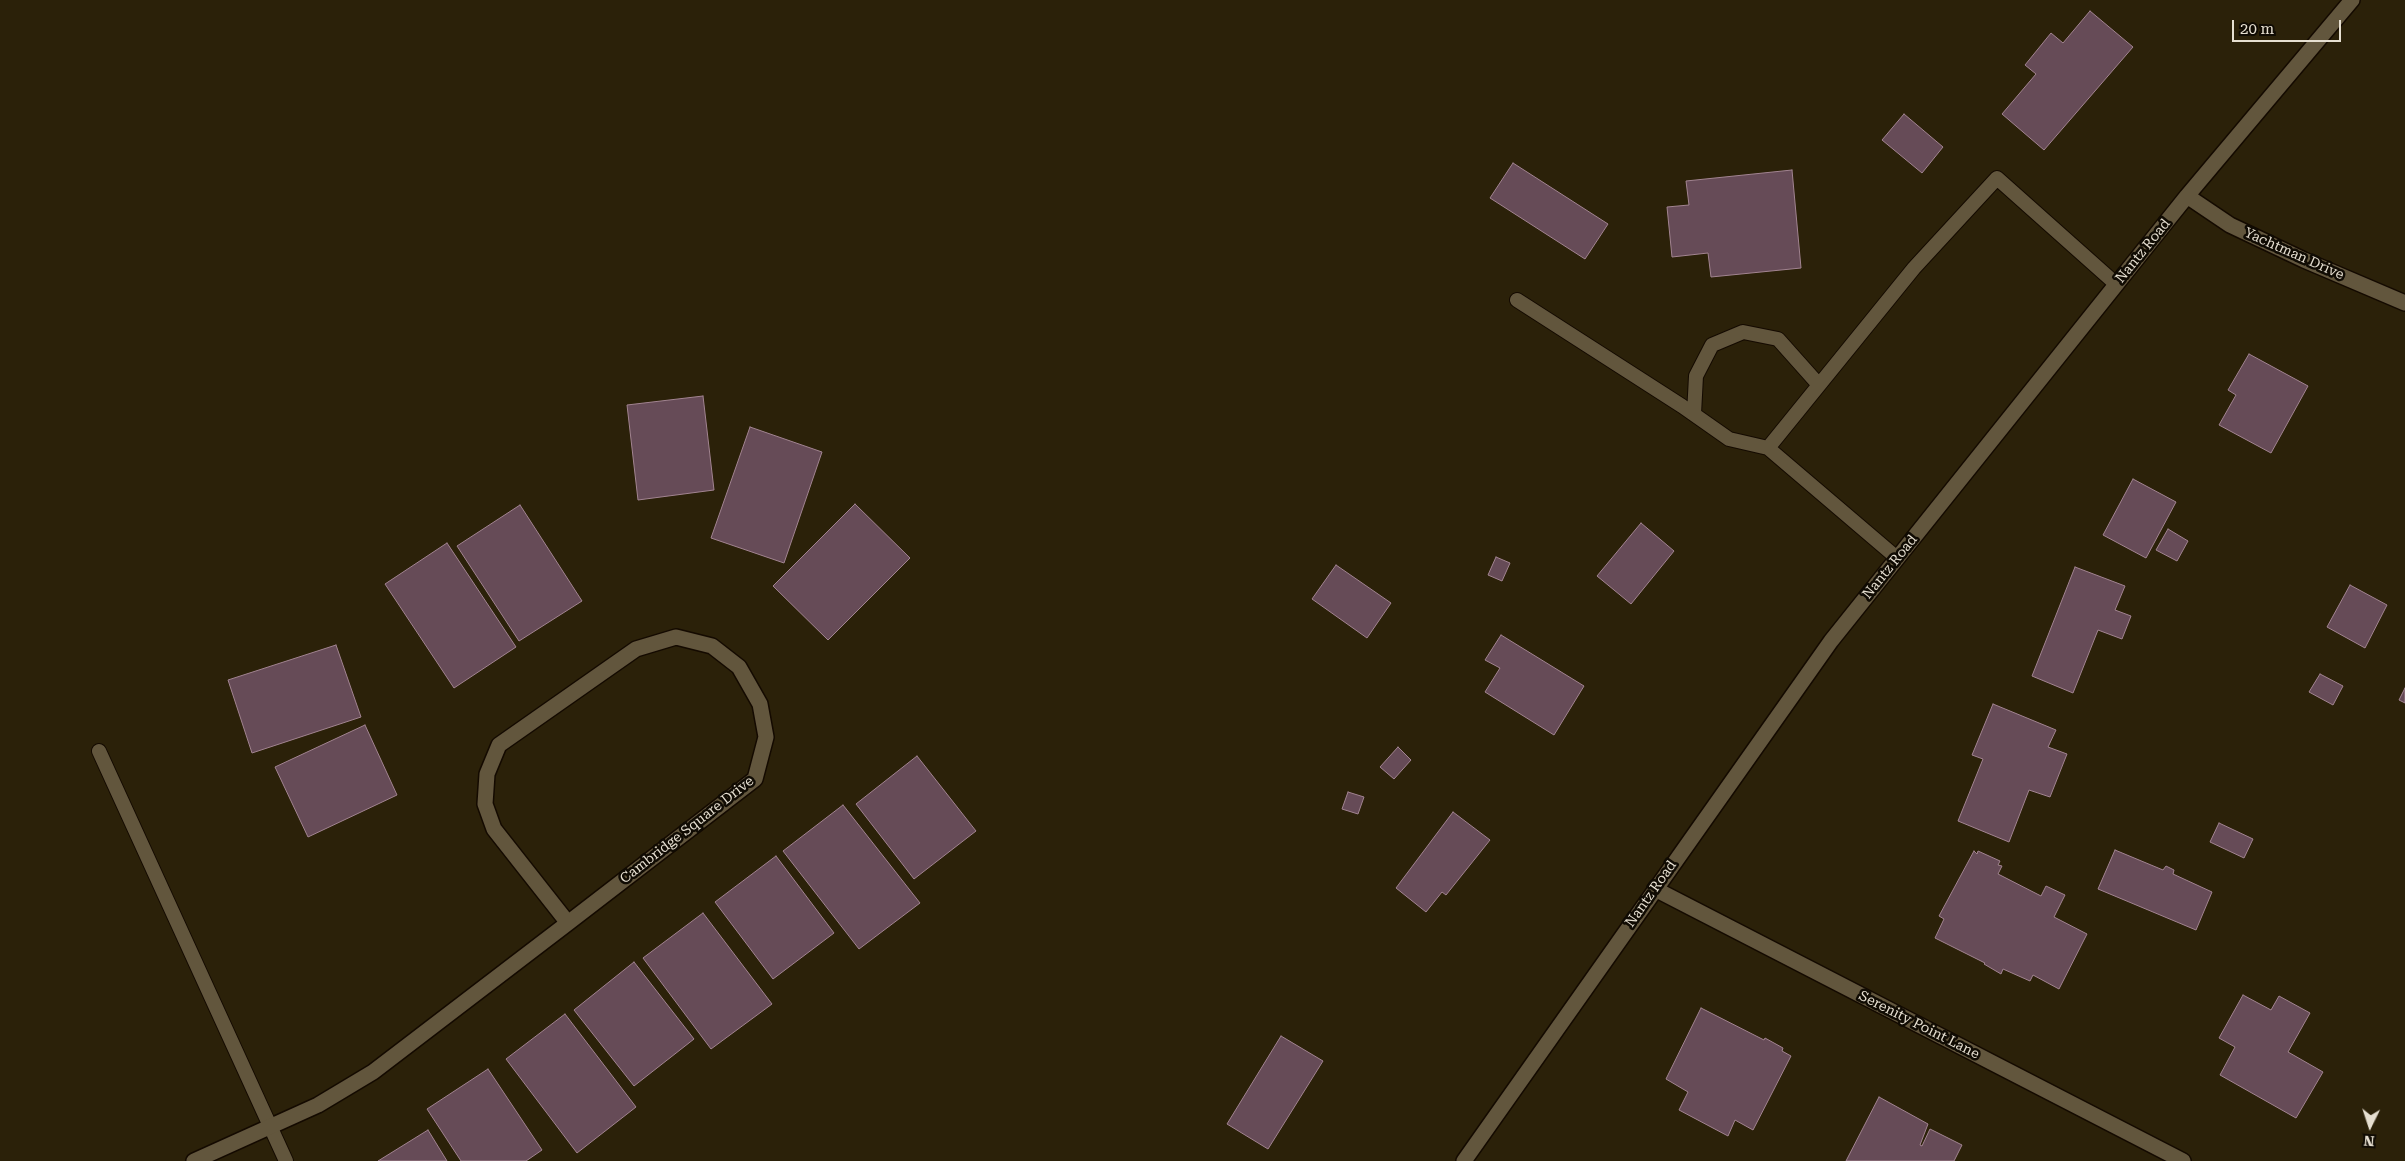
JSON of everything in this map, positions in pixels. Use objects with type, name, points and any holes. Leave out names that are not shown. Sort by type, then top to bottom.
[{"type":"street","name":"Nantz Road","points":[[1464,1161],[1654,889],[1831,641],[2187,196],[2352,0]]},
{"type":"street","name":"Yachtman Drive","points":[[2187,196],[2238,229],[2304,260],[2405,303]]},
{"type":"street","name":"Cambridge Square Drive","points":[[194,1161],[318,1105],[373,1072],[568,923],[756,779],[766,737],[760,704],[738,667],[712,646],[676,637],[636,649],[499,745],[487,774],[485,804],[494,829],[568,923]]},
{"type":"street","name":"Serenity Point Lane","points":[[1654,889],[2183,1161]]},
{"type":"lane","points":[[1768,448],[1914,268],[1997,178],[2116,284]]},
{"type":"lane","points":[[1518,300],[1694,414],[1729,439],[1768,448],[1897,558]]},
{"type":"lane","points":[[1694,414],[1696,376],[1712,345],[1743,332],[1778,339],[1819,385]]},
{"type":"lane","points":[[99,751],[286,1161]]},
{"type":"building","points":[[2090,11],[2133,47],[2044,150],[2002,114],[2036,74],[2025,65],[2051,33],[2063,43]]},
{"type":"building","points":[[1904,114],[1943,147],[1922,173],[1882,140]]},
{"type":"building","points":[[1513,163],[1608,224],[1585,259],[1490,198]]},
{"type":"building","points":[[1792,170],[1801,268],[1711,277],[1708,253],[1672,257],[1667,207],[1689,205],[1686,181]]},
{"type":"building","points":[[2249,354],[2308,386],[2271,453],[2219,425],[2236,395],[2228,390]]},
{"type":"building","points":[[703,396],[714,490],[638,500],[627,405]]},
{"type":"building","points":[[750,427],[822,452],[784,563],[711,538]]},
{"type":"building","points":[[2133,479],[2176,502],[2146,558],[2103,535]]},
{"type":"building","points":[[855,504],[910,558],[828,640],[773,586]]},
{"type":"building","points":[[520,505],[582,601],[519,641],[457,546]]},
{"type":"building","points":[[1641,523],[1674,551],[1631,604],[1597,576]]},
{"type":"building","points":[[2168,529],[2188,541],[2177,561],[2156,550]]},
{"type":"building","points":[[447,543],[516,647],[454,688],[385,584]]},
{"type":"building","points":[[1496,557],[1510,563],[1502,581],[1488,575]]},
{"type":"building","points":[[1336,565],[1391,603],[1367,638],[1312,599]]},
{"type":"building","points":[[2075,567],[2125,586],[2115,610],[2131,616],[2122,639],[2098,630],[2073,693],[2032,676]]},
{"type":"building","points":[[2350,585],[2387,605],[2365,648],[2327,627]]},
{"type":"building","points":[[1501,635],[1584,686],[1554,735],[1485,692],[1500,668],[1485,660]]},
{"type":"building","points":[[336,645],[361,717],[252,753],[228,680]]},
{"type":"building","points":[[2320,674],[2343,686],[2333,705],[2309,692]]},
{"type":"building","points":[[2405,688],[2405,703],[2399,700]]},
{"type":"building","points":[[1993,704],[2056,730],[2048,747],[2067,754],[2050,797],[2029,790],[2009,842],[1958,821],[1983,759],[1972,755]]},
{"type":"building","points":[[365,725],[397,795],[308,837],[275,767]]},
{"type":"building","points":[[1398,747],[1411,760],[1394,779],[1380,767]]},
{"type":"building","points":[[917,756],[976,831],[914,879],[856,804]]},
{"type":"building","points":[[1348,792],[1364,797],[1358,814],[1342,809]]},
{"type":"building","points":[[843,805],[920,903],[859,949],[783,851]]},
{"type":"building","points":[[1453,812],[1490,840],[1446,895],[1442,892],[1426,912],[1396,888]]},
{"type":"building","points":[[2219,823],[2253,839],[2244,858],[2210,842]]},
{"type":"building","points":[[2115,850],[2163,870],[2166,866],[2174,870],[2173,874],[2212,892],[2196,930],[2098,889]]},
{"type":"building","points":[[1974,851],[1977,854],[1978,851],[2000,861],[1998,865],[2002,866],[1998,874],[2041,896],[2046,886],[2065,895],[2054,917],[2087,934],[2059,989],[2033,975],[2030,981],[2003,969],[2001,974],[1985,963],[1935,938],[1944,919],[1939,916]]},
{"type":"building","points":[[776,856],[834,933],[773,979],[715,902]]},
{"type":"building","points":[[703,913],[772,1004],[711,1049],[643,958]]},
{"type":"building","points":[[634,962],[694,1039],[634,1086],[574,1010]]},
{"type":"building","points":[[2243,995],[2271,1010],[2279,996],[2310,1013],[2288,1052],[2323,1072],[2296,1118],[2220,1075],[2235,1047],[2219,1038]]},
{"type":"building","points":[[1701,1008],[1764,1040],[1765,1038],[1783,1048],[1782,1051],[1791,1056],[1753,1130],[1735,1120],[1728,1136],[1679,1110],[1688,1092],[1666,1079]]},
{"type":"building","points":[[565,1014],[636,1107],[577,1153],[506,1059]]},
{"type":"building","points":[[1281,1036],[1323,1061],[1268,1149],[1227,1124]]},
{"type":"building","points":[[488,1069],[542,1150],[526,1161],[461,1161],[427,1109]]},
{"type":"building","points":[[1879,1097],[1928,1124],[1920,1145],[1922,1146],[1930,1129],[1962,1145],[1954,1161],[1846,1161]]},
{"type":"building","points":[[428,1130],[447,1161],[378,1161]]}]
